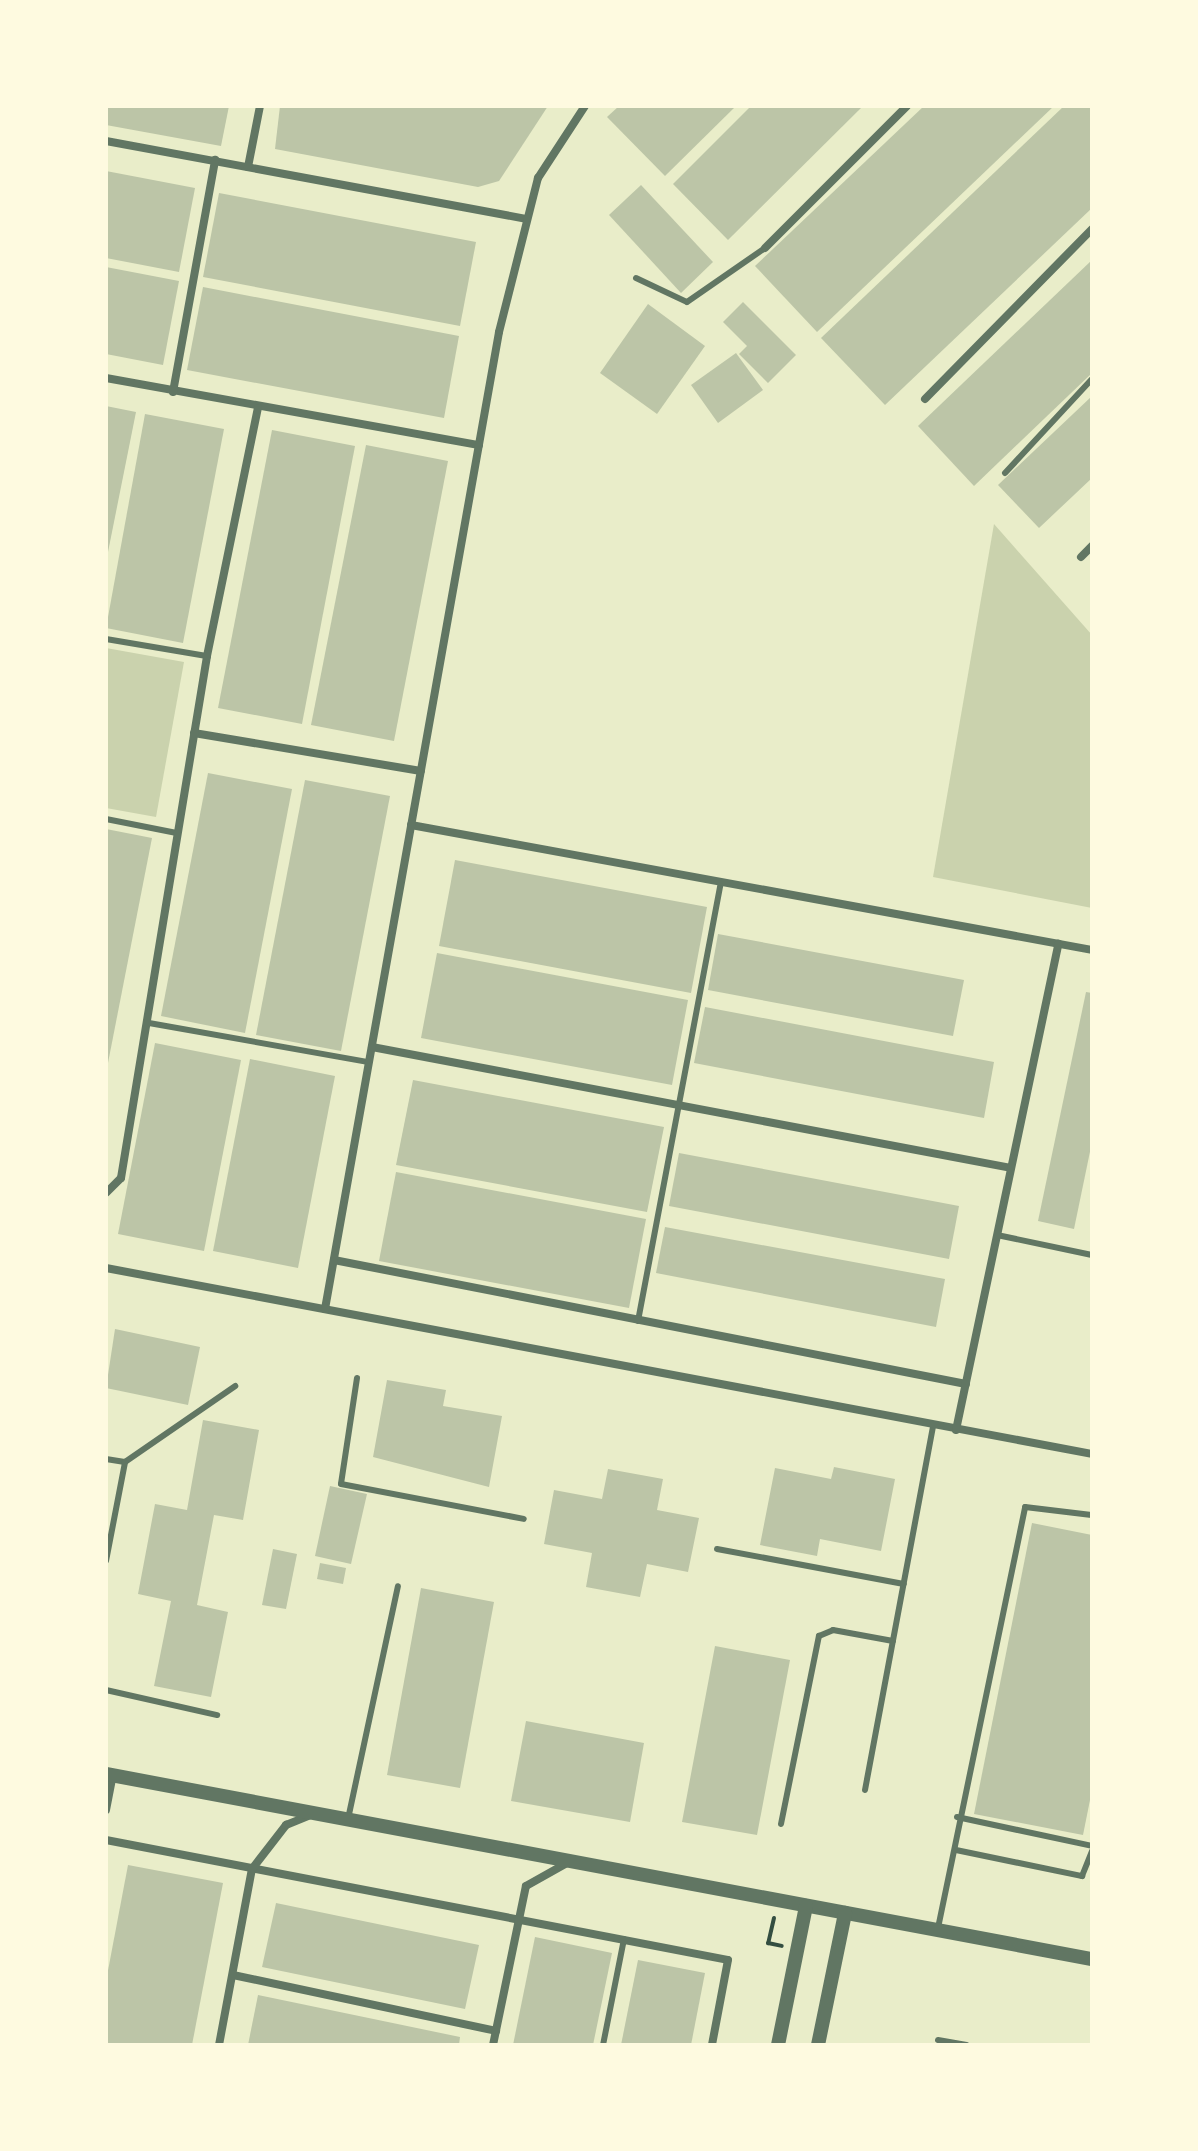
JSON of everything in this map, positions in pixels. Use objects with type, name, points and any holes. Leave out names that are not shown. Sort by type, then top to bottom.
[{"type":"street","points":[[248,167],[260,106]]},
{"type":"street","points":[[325,1309],[479,445],[526,219],[552,149],[585,106]]},
{"type":"street","points":[[765,248],[907,106]]},
{"type":"street","points":[[106,141],[526,219]]},
{"type":"street","points":[[173,392],[215,160]]},
{"type":"street","points":[[925,399],[1092,229]]},
{"type":"street","points":[[106,378],[258,408],[479,445]]},
{"type":"street","points":[[106,1193],[121,1178],[149,1023],[207,656],[258,408]]},
{"type":"street","points":[[1081,557],[1092,546]]},
{"type":"street","points":[[194,733],[421,771]]},
{"type":"street","points":[[411,825],[1092,950]]},
{"type":"street","points":[[956,1430],[1058,944]]},
{"type":"street","points":[[372,1047],[1011,1168]]},
{"type":"street","points":[[334,1260],[966,1384]]},
{"type":"street","points":[[106,1268],[1092,1454]]},
{"type":"street","points":[[106,1810],[109,1774],[1092,1959]]},
{"type":"street","points":[[219,2045],[252,1869],[286,1825],[315,1813]]},
{"type":"street","points":[[106,1840],[520,1917],[728,1960],[712,2045]]},
{"type":"street","points":[[493,2045],[526,1886],[540,1872],[572,1861]]},
{"type":"street","points":[[778,2045],[806,1906]]},
{"type":"street","points":[[818,2045],[845,1913]]},
{"type":"street","points":[[233,1975],[496,2031]]},
{"type":"lane","points":[[636,278],[683,303],[765,248]]},
{"type":"lane","points":[[1005,473],[1092,379]]},
{"type":"lane","points":[[106,639],[207,656]]},
{"type":"lane","points":[[106,819],[177,833]]},
{"type":"lane","points":[[638,1321],[721,882]]},
{"type":"lane","points":[[149,1023],[369,1062]]},
{"type":"lane","points":[[997,1235],[1092,1255]]},
{"type":"lane","points":[[357,1378],[341,1484],[524,1519]]},
{"type":"lane","points":[[106,1459],[125,1462],[235,1386]]},
{"type":"lane","points":[[865,1790],[933,1426]]},
{"type":"lane","points":[[106,1561],[125,1462]]},
{"type":"lane","points":[[937,1930],[956,1850],[957,1817],[1025,1507],[1092,1515]]},
{"type":"lane","points":[[717,1549],[904,1584]]},
{"type":"lane","points":[[348,1819],[398,1586]]},
{"type":"lane","points":[[781,1824],[819,1636],[833,1630],[893,1641]]},
{"type":"lane","points":[[106,1690],[217,1715]]},
{"type":"lane","points":[[956,1850],[1082,1876],[1092,1848],[957,1817]]},
{"type":"lane","points":[[603,2045],[624,1939]]},
{"type":"lane","points":[[938,2040],[967,2045]]},
{"type":"path","points":[[778,1900],[768,1943],[797,1949]]},
{"type":"green space","points":[[994,524],[1092,635],[1092,908],[933,877]]},
{"type":"green space","points":[[106,648],[184,662],[156,817],[106,808]]},
{"type":"building","points":[[106,106],[229,106],[221,146],[106,125]]},
{"type":"building","points":[[280,106],[548,106],[499,181],[478,187],[275,149]]},
{"type":"building","points":[[619,106],[736,106],[665,176],[607,117]]},
{"type":"building","points":[[751,106],[863,106],[728,240],[673,184]]},
{"type":"building","points":[[924,106],[1054,106],[817,332],[755,266]]},
{"type":"building","points":[[1064,106],[1092,106],[1092,208],[885,405],[821,338]]},
{"type":"building","points":[[106,171],[195,188],[179,272],[106,258]]},
{"type":"building","points":[[641,185],[713,262],[681,293],[609,215]]},
{"type":"building","points":[[219,193],[476,242],[460,326],[203,277]]},
{"type":"building","points":[[1092,260],[1092,373],[974,486],[918,426]]},
{"type":"building","points":[[106,267],[179,281],[163,365],[106,354]]},
{"type":"building","points":[[203,287],[459,336],[444,418],[187,370]]},
{"type":"building","points":[[743,302],[796,355],[768,383],[739,354],[747,346],[723,322]]},
{"type":"building","points":[[648,304],[705,346],[657,414],[600,373]]},
{"type":"building","points":[[736,353],[763,390],[718,423],[691,385]]},
{"type":"building","points":[[1092,396],[1092,478],[1039,528],[998,485]]},
{"type":"building","points":[[106,406],[136,412],[107,557],[106,557]]},
{"type":"building","points":[[145,414],[224,429],[183,643],[106,628]]},
{"type":"building","points":[[272,430],[355,446],[302,724],[218,708]]},
{"type":"building","points":[[366,445],[448,461],[394,741],[311,725]]},
{"type":"building","points":[[208,773],[292,789],[245,1033],[161,1016]]},
{"type":"building","points":[[305,780],[390,796],[341,1051],[256,1035]]},
{"type":"building","points":[[106,829],[152,838],[107,1068],[106,1068]]},
{"type":"building","points":[[455,860],[707,907],[691,993],[439,946]]},
{"type":"building","points":[[718,934],[964,980],[953,1036],[708,990]]},
{"type":"building","points":[[437,953],[688,1000],[672,1085],[421,1038]]},
{"type":"building","points":[[1086,992],[1092,993],[1092,1142],[1074,1229],[1038,1221]]},
{"type":"building","points":[[705,1007],[994,1062],[984,1118],[694,1063]]},
{"type":"building","points":[[155,1043],[241,1060],[204,1251],[118,1234]]},
{"type":"building","points":[[250,1059],[335,1076],[298,1268],[213,1251]]},
{"type":"building","points":[[413,1080],[664,1127],[647,1212],[396,1165]]},
{"type":"building","points":[[679,1153],[959,1206],[949,1259],[669,1206]]},
{"type":"building","points":[[396,1172],[646,1219],[629,1308],[379,1261]]},
{"type":"building","points":[[665,1227],[945,1279],[936,1327],[656,1273]]},
{"type":"building","points":[[115,1329],[200,1347],[188,1405],[106,1388]]},
{"type":"building","points":[[387,1380],[446,1390],[443,1406],[502,1416],[489,1487],[373,1457]]},
{"type":"building","points":[[203,1420],[259,1430],[243,1520],[214,1515],[197,1605],[228,1612],[211,1697],[154,1686],[171,1601],[138,1594],[155,1504],[187,1510]]},
{"type":"building","points":[[834,1467],[895,1479],[881,1551],[820,1539],[817,1556],[760,1545],[775,1468],[831,1479]]},
{"type":"building","points":[[608,1469],[663,1479],[657,1510],[699,1518],[688,1572],[647,1564],[640,1597],[586,1587],[592,1553],[544,1544],[554,1490],[602,1499]]},
{"type":"building","points":[[330,1486],[367,1494],[351,1564],[315,1556]]},
{"type":"building","points":[[1032,1523],[1092,1535],[1092,1790],[1083,1835],[974,1814]]},
{"type":"building","points":[[273,1549],[297,1554],[286,1609],[262,1605]]},
{"type":"building","points":[[320,1563],[346,1568],[343,1584],[317,1579]]},
{"type":"building","points":[[421,1588],[494,1602],[460,1788],[387,1775]]},
{"type":"building","points":[[715,1646],[790,1660],[757,1835],[682,1822]]},
{"type":"building","points":[[526,1721],[644,1743],[630,1822],[511,1801]]},
{"type":"building","points":[[128,1865],[223,1883],[192,2045],[106,2045],[106,1981]]},
{"type":"building","points":[[276,1903],[479,1945],[465,2009],[262,1967]]},
{"type":"building","points":[[535,1937],[612,1953],[593,2045],[513,2045]]},
{"type":"building","points":[[638,1960],[705,1973],[691,2045],[621,2045]]},
{"type":"building","points":[[258,1995],[460,2037],[459,2045],[248,2045]]}]
